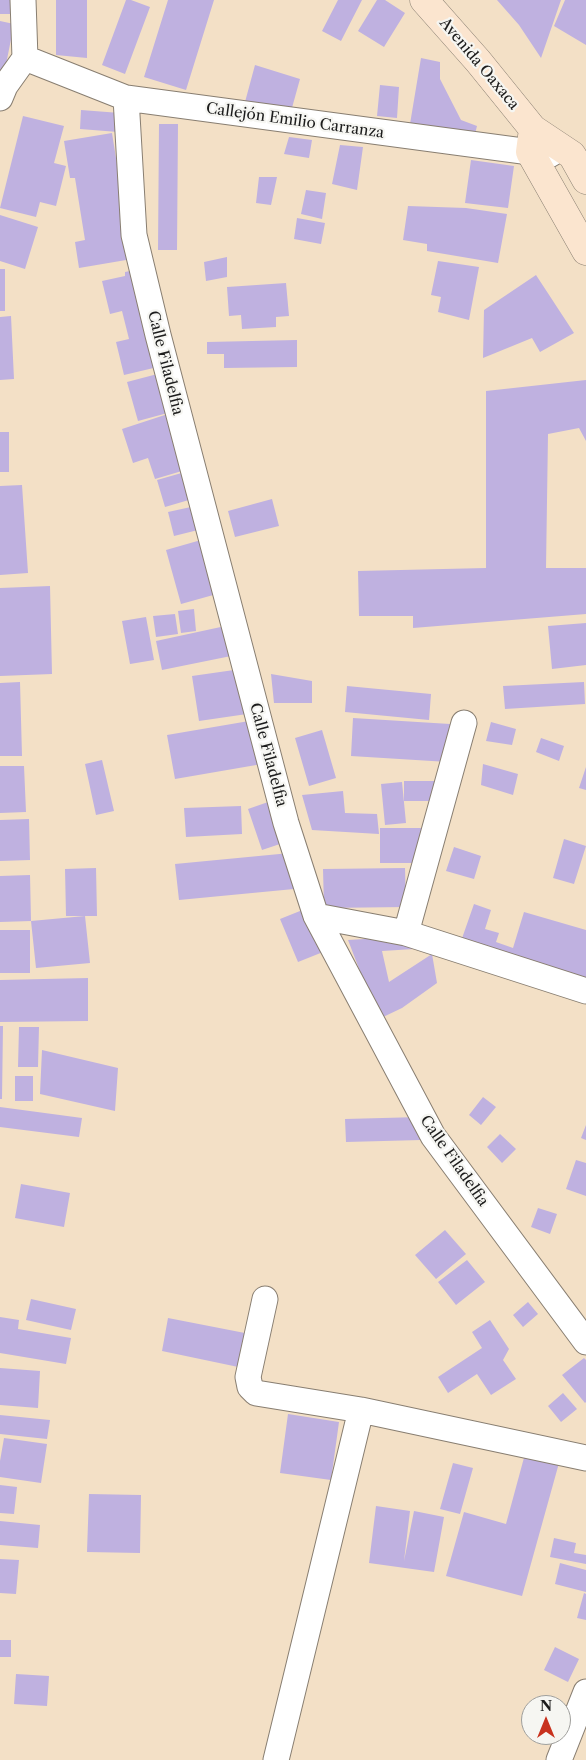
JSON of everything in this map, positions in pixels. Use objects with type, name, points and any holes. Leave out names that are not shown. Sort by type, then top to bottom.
[{"type":"street","points":[[0,98],[5,86],[25,58],[22,0]]},
{"type":"street","name":"Avenida Oaxaca","points":[[424,0],[478,61],[532,141],[579,155]]},
{"type":"street","name":"Callejón Emilio Carranza","points":[[25,58],[126,98],[532,141]]},
{"type":"street","name":"Calle Filadelfia","points":[[126,98],[134,235],[158,335],[286,824],[316,916],[433,1136],[586,1342]]},
{"type":"street","points":[[532,141],[586,250]]},
{"type":"street","points":[[579,155],[586,180]]},
{"type":"street","points":[[406,932],[464,723]]},
{"type":"street","points":[[316,916],[406,932],[586,991]]},
{"type":"street","points":[[265,1299],[248,1377],[250,1387],[256,1393],[361,1410],[586,1458]]},
{"type":"street","points":[[276,1760],[361,1410]]},
{"type":"street","points":[[559,1760],[586,1692]]},
{"type":"building","points":[[0,0],[18,0],[19,14],[0,14]]},
{"type":"building","points":[[56,0],[87,0],[87,58],[56,55]]},
{"type":"building","points":[[126,0],[150,7],[125,74],[102,65]]},
{"type":"building","points":[[168,0],[214,0],[186,90],[144,77]]},
{"type":"building","points":[[338,0],[362,0],[341,41],[322,31]]},
{"type":"building","points":[[377,0],[385,0],[405,13],[384,47],[358,31]]},
{"type":"building","points":[[497,0],[561,0],[541,58],[519,25]]},
{"type":"building","points":[[565,0],[586,0],[586,45],[554,26]]},
{"type":"building","points":[[0,21],[14,24],[1,90],[0,90]]},
{"type":"building","points":[[421,58],[440,62],[440,79],[461,120],[477,126],[474,138],[410,124]]},
{"type":"building","points":[[255,65],[300,79],[290,115],[245,102]]},
{"type":"building","points":[[380,85],[399,87],[397,118],[377,116]]},
{"type":"building","points":[[81,110],[120,113],[118,132],[80,129]]},
{"type":"building","points":[[23,116],[64,126],[54,163],[66,166],[56,206],[40,202],[36,217],[0,208]]},
{"type":"building","points":[[159,124],[178,124],[177,250],[158,250]]},
{"type":"building","points":[[112,133],[132,259],[79,268],[75,242],[85,240],[75,178],[70,178],[64,141]]},
{"type":"building","points":[[289,137],[312,140],[309,158],[284,154]]},
{"type":"building","points":[[340,145],[363,147],[357,190],[332,184]]},
{"type":"building","points":[[471,160],[514,166],[508,208],[465,203]]},
{"type":"building","points":[[259,177],[277,177],[271,205],[256,203]]},
{"type":"building","points":[[306,190],[326,193],[322,219],[301,214]]},
{"type":"building","points":[[408,206],[466,208],[507,214],[498,263],[427,251],[427,244],[403,240]]},
{"type":"building","points":[[0,215],[38,227],[25,269],[0,261]]},
{"type":"building","points":[[297,218],[325,223],[321,244],[294,239]]},
{"type":"building","points":[[227,257],[227,277],[206,281],[204,262]]},
{"type":"building","points":[[438,261],[479,267],[469,320],[438,312],[441,297],[431,295]]},
{"type":"building","points":[[0,269],[5,269],[5,311],[0,311]]},
{"type":"building","points":[[140,269],[162,366],[124,375],[116,342],[129,339],[122,311],[110,314],[102,281],[125,276],[125,272]]},
{"type":"building","points":[[536,275],[574,333],[540,352],[532,338],[483,358],[484,310]]},
{"type":"building","points":[[286,283],[289,316],[276,317],[276,327],[242,329],[241,315],[229,316],[227,287]]},
{"type":"building","points":[[11,316],[14,379],[0,380],[0,317]]},
{"type":"building","points":[[297,340],[297,367],[224,368],[224,354],[207,354],[207,342]]},
{"type":"building","points":[[165,372],[175,411],[138,421],[127,382]]},
{"type":"building","points":[[586,380],[586,441],[579,428],[548,434],[546,568],[586,568],[586,614],[413,628],[413,616],[359,616],[358,571],[486,568],[486,391]]},
{"type":"building","points":[[174,412],[192,468],[155,479],[148,458],[133,463],[122,429]]},
{"type":"building","points":[[0,432],[9,432],[9,472],[0,472]]},
{"type":"building","points":[[192,470],[199,497],[165,507],[157,480]]},
{"type":"building","points":[[22,485],[28,573],[0,575],[0,486]]},
{"type":"building","points":[[272,499],[279,526],[235,537],[228,511]]},
{"type":"building","points":[[200,505],[206,528],[174,536],[168,512]]},
{"type":"building","points":[[208,538],[224,592],[181,604],[166,550]]},
{"type":"building","points":[[50,586],[52,674],[0,676],[0,588]]},
{"type":"building","points":[[194,609],[196,631],[181,633],[178,611]]},
{"type":"building","points":[[175,614],[178,634],[156,637],[153,616]]},
{"type":"building","points":[[146,617],[154,660],[130,664],[122,621]]},
{"type":"building","points":[[586,623],[586,665],[552,669],[548,626]]},
{"type":"building","points":[[230,625],[236,655],[162,670],[156,641]]},
{"type":"building","points":[[241,669],[247,714],[199,721],[192,676]]},
{"type":"building","points":[[271,674],[312,681],[312,703],[274,703]]},
{"type":"building","points":[[20,682],[22,756],[0,756],[0,683]]},
{"type":"building","points":[[584,682],[585,704],[505,709],[503,686]]},
{"type":"building","points":[[347,686],[431,694],[429,720],[345,712]]},
{"type":"building","points":[[353,718],[450,724],[448,762],[351,756]]},
{"type":"building","points":[[255,720],[262,764],[175,779],[167,735]]},
{"type":"building","points":[[491,722],[516,729],[512,745],[486,741]]},
{"type":"building","points":[[322,730],[336,778],[309,786],[295,738]]},
{"type":"building","points":[[541,738],[564,746],[559,761],[536,752]]},
{"type":"building","points":[[102,760],[114,811],[96,815],[85,764]]},
{"type":"building","points":[[483,764],[518,774],[513,795],[481,785]]},
{"type":"building","points":[[0,766],[24,766],[26,812],[0,813]]},
{"type":"building","points":[[586,767],[586,790],[579,788]]},
{"type":"building","points":[[404,781],[440,781],[440,801],[404,801]]},
{"type":"building","points":[[402,782],[406,823],[385,825],[381,784]]},
{"type":"building","points":[[343,791],[345,813],[377,814],[379,834],[312,830],[302,795]]},
{"type":"building","points":[[271,801],[286,842],[262,850],[248,809]]},
{"type":"building","points":[[241,806],[242,834],[186,837],[184,808]]},
{"type":"building","points":[[29,819],[30,860],[0,861],[0,820]]},
{"type":"building","points":[[380,828],[424,828],[424,863],[380,863]]},
{"type":"building","points":[[564,839],[586,846],[574,884],[553,878]]},
{"type":"building","points":[[454,847],[481,856],[474,879],[446,871]]},
{"type":"building","points":[[290,853],[294,889],[179,900],[175,864]]},
{"type":"building","points":[[96,868],[97,916],[66,916],[65,869]]},
{"type":"building","points":[[405,868],[406,907],[324,908],[323,869]]},
{"type":"building","points":[[30,875],[31,921],[0,922],[0,876]]},
{"type":"building","points":[[474,904],[491,910],[485,929],[499,933],[496,942],[513,948],[524,912],[586,930],[586,983],[460,944]]},
{"type":"building","points":[[310,907],[328,950],[298,962],[280,919]]},
{"type":"building","points":[[85,916],[90,963],[36,968],[31,921]]},
{"type":"building","points":[[0,930],[30,930],[30,973],[0,973]]},
{"type":"building","points":[[414,936],[414,949],[382,951],[389,982],[432,954],[437,983],[402,1008],[381,1018],[368,992],[348,940]]},
{"type":"building","points":[[88,978],[88,1021],[0,1022],[0,980]]},
{"type":"building","points":[[0,1026],[3,1026],[2,1099],[0,1099]]},
{"type":"building","points":[[19,1027],[39,1027],[38,1067],[18,1067]]},
{"type":"building","points":[[42,1050],[118,1068],[115,1111],[40,1094]]},
{"type":"building","points":[[15,1076],[33,1076],[33,1101],[15,1101]]},
{"type":"building","points":[[483,1097],[496,1107],[481,1125],[469,1115]]},
{"type":"building","points":[[0,1107],[82,1118],[79,1137],[0,1127]]},
{"type":"building","points":[[420,1117],[421,1140],[346,1142],[345,1119]]},
{"type":"building","points":[[586,1125],[586,1140],[581,1138]]},
{"type":"building","points":[[500,1134],[516,1149],[502,1163],[487,1147]]},
{"type":"building","points":[[576,1160],[586,1163],[586,1196],[566,1189]]},
{"type":"building","points":[[21,1184],[70,1193],[64,1227],[15,1218]]},
{"type":"building","points":[[538,1208],[557,1214],[550,1234],[531,1227]]},
{"type":"building","points":[[445,1230],[466,1254],[436,1279],[415,1255]]},
{"type":"building","points":[[467,1260],[485,1282],[456,1305],[438,1282]]},
{"type":"building","points":[[31,1299],[76,1309],[71,1330],[26,1320]]},
{"type":"building","points":[[528,1302],[538,1314],[523,1327],[513,1315]]},
{"type":"building","points":[[0,1317],[19,1320],[18,1329],[71,1338],[66,1364],[0,1353]]},
{"type":"building","points":[[168,1318],[250,1334],[243,1368],[162,1351]]},
{"type":"building","points":[[490,1320],[509,1349],[503,1360],[516,1379],[491,1395],[477,1374],[448,1393],[438,1377],[482,1348],[472,1332]]},
{"type":"building","points":[[584,1358],[586,1360],[585,1403],[562,1375]]},
{"type":"building","points":[[0,1368],[40,1371],[38,1408],[0,1405]]},
{"type":"building","points":[[563,1393],[577,1409],[561,1422],[548,1406]]},
{"type":"building","points":[[288,1414],[339,1422],[331,1480],[280,1473]]},
{"type":"building","points":[[0,1415],[50,1420],[47,1439],[0,1434]]},
{"type":"building","points":[[4,1438],[47,1444],[41,1483],[0,1477],[0,1461]]},
{"type":"building","points":[[525,1454],[559,1463],[522,1596],[446,1576],[464,1512],[506,1524]]},
{"type":"building","points":[[453,1463],[473,1468],[460,1514],[440,1509]]},
{"type":"building","points":[[0,1485],[17,1487],[14,1514],[0,1513]]},
{"type":"building","points":[[89,1494],[141,1495],[140,1553],[87,1552]]},
{"type":"building","points":[[376,1506],[410,1511],[404,1561],[414,1511],[444,1517],[434,1572],[369,1563]]},
{"type":"building","points":[[0,1521],[40,1525],[38,1548],[0,1545]]},
{"type":"building","points":[[554,1538],[576,1543],[574,1553],[586,1555],[586,1564],[550,1557]]},
{"type":"building","points":[[0,1559],[19,1560],[16,1594],[0,1593]]},
{"type":"building","points":[[560,1563],[586,1570],[586,1592],[555,1584]]},
{"type":"building","points":[[584,1593],[586,1594],[586,1620],[577,1618]]},
{"type":"building","points":[[0,1640],[11,1640],[11,1657],[0,1657]]},
{"type":"building","points":[[555,1647],[579,1659],[568,1682],[544,1670]]},
{"type":"building","points":[[16,1674],[49,1676],[47,1706],[14,1704]]}]
